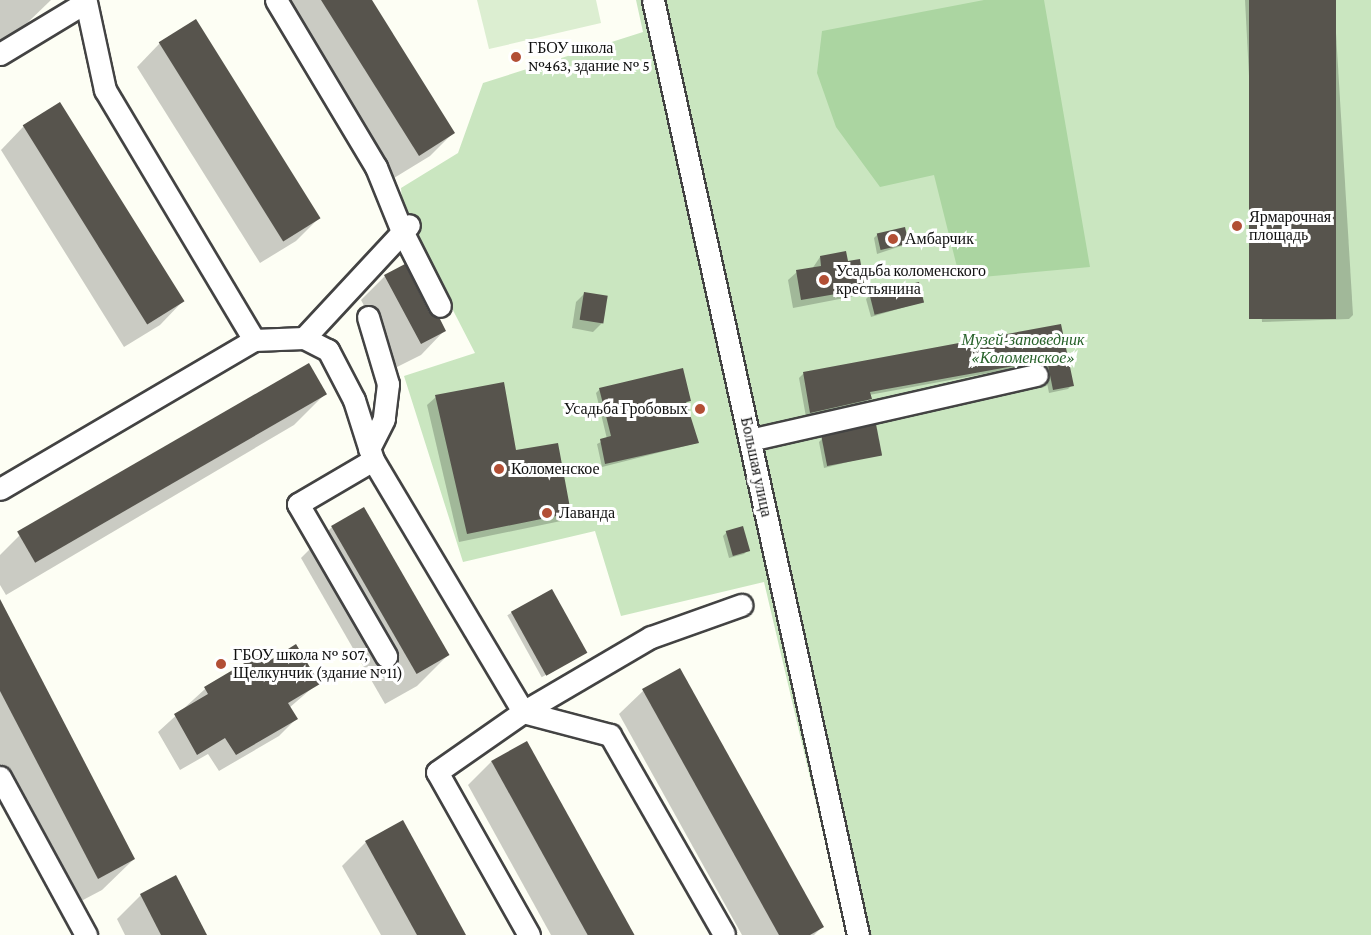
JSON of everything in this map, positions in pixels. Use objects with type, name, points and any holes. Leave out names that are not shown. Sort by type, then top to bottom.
[{"type":"street","points":[[276,0],[376,167],[440,306]]},
{"type":"street","name":"Большая улица","points":[[653,0],[858,935]]},
{"type":"street","points":[[1,52],[87,1],[105,90],[254,340]]},
{"type":"street","points":[[304,338],[405,227]]},
{"type":"street","points":[[368,317],[388,384],[384,419],[371,454],[298,504],[386,656]]},
{"type":"street","points":[[0,489],[254,340],[304,338],[328,350],[354,400],[371,454],[523,712],[610,735],[724,934]]},
{"type":"street","points":[[750,440],[1037,375]]},
{"type":"street","points":[[529,935],[437,772],[523,712],[651,637],[741,605]]},
{"type":"street","points":[[0,777],[86,935]]},
{"type":"green space","points":[[477,0],[596,0],[601,23],[489,49]]},
{"type":"green space","name":"Музей-заповедник «Коломенское»","points":[[636,0],[1371,0],[1371,935],[847,935],[764,582],[621,616],[595,531],[463,562],[404,376],[475,353],[403,213],[401,188],[458,153],[483,83],[643,32]]},
{"type":"green space","points":[[984,0],[1044,0],[1090,267],[960,279],[934,175],[880,187],[836,127],[817,73],[822,31]]},
{"type":"building","points":[[321,0],[372,0],[455,133],[419,156]]},
{"type":"building","points":[[1249,0],[1336,0],[1336,319],[1249,319]]},
{"type":"building","points":[[196,19],[321,218],[283,242],[159,42]]},
{"type":"building","points":[[60,102],[185,301],[147,325],[23,125]]},
{"type":"building","name":"Амбарчик","points":[[905,227],[909,244],[881,250],[877,234]]},
{"type":"building","name":"Усадьба коломенского крестьянина","points":[[846,251],[848,261],[860,259],[865,289],[801,300],[796,270],[821,266],[820,256]]},
{"type":"building","points":[[405,264],[429,312],[440,319],[446,331],[421,344],[384,275]]},
{"type":"building","points":[[919,282],[924,302],[875,315],[870,294]]},
{"type":"building","points":[[584,292],[608,296],[603,323],[580,320]]},
{"type":"building","points":[[1061,324],[1074,386],[1053,390],[1047,360],[870,392],[872,399],[810,413],[803,372]]},
{"type":"building","points":[[309,363],[327,394],[35,563],[17,532]]},
{"type":"building","points":[[683,368],[691,401],[686,402],[699,443],[605,464],[600,439],[611,436],[599,388]]},
{"type":"building","points":[[504,382],[516,450],[558,443],[571,513],[467,534],[435,395]]},
{"type":"building","points":[[876,424],[882,455],[827,466],[821,435]]},
{"type":"building","points":[[364,507],[450,655],[417,674],[331,526]]},
{"type":"building","points":[[743,526],[750,551],[733,556],[726,531]]},
{"type":"building","points":[[552,589],[587,653],[546,676],[511,612]]},
{"type":"building","points":[[0,599],[135,859],[98,879],[0,691]]},
{"type":"building","points":[[296,644],[320,684],[288,703],[298,719],[236,755],[225,738],[197,755],[174,714],[208,694],[204,687],[258,655],[264,664]]},
{"type":"building","points":[[680,668],[824,927],[810,935],[779,935],[642,689]]},
{"type":"building","points":[[527,741],[635,935],[588,935],[491,761]]},
{"type":"building","points":[[403,820],[466,935],[417,935],[365,841]]},
{"type":"building","points":[[176,875],[207,935],[161,935],[140,894]]},
{"type":"place","name":"ГБОУ школа №463, здание № 5","points":[[516,57]]},
{"type":"place","name":"Ярмарочная площадь","points":[[1237,226]]},
{"type":"place","name":"Амбарчик","points":[[893,239]]},
{"type":"place","name":"Усадьба коломенского крестьянина","points":[[824,280]]},
{"type":"place","name":"Усадьба Гробовых","points":[[700,409]]},
{"type":"place","name":"Коломенское","points":[[499,469]]},
{"type":"place","name":"Лаванда","points":[[547,513]]},
{"type":"place","name":"ГБОУ школа № 507, Щелкунчик (здание №11)","points":[[221,664]]}]
